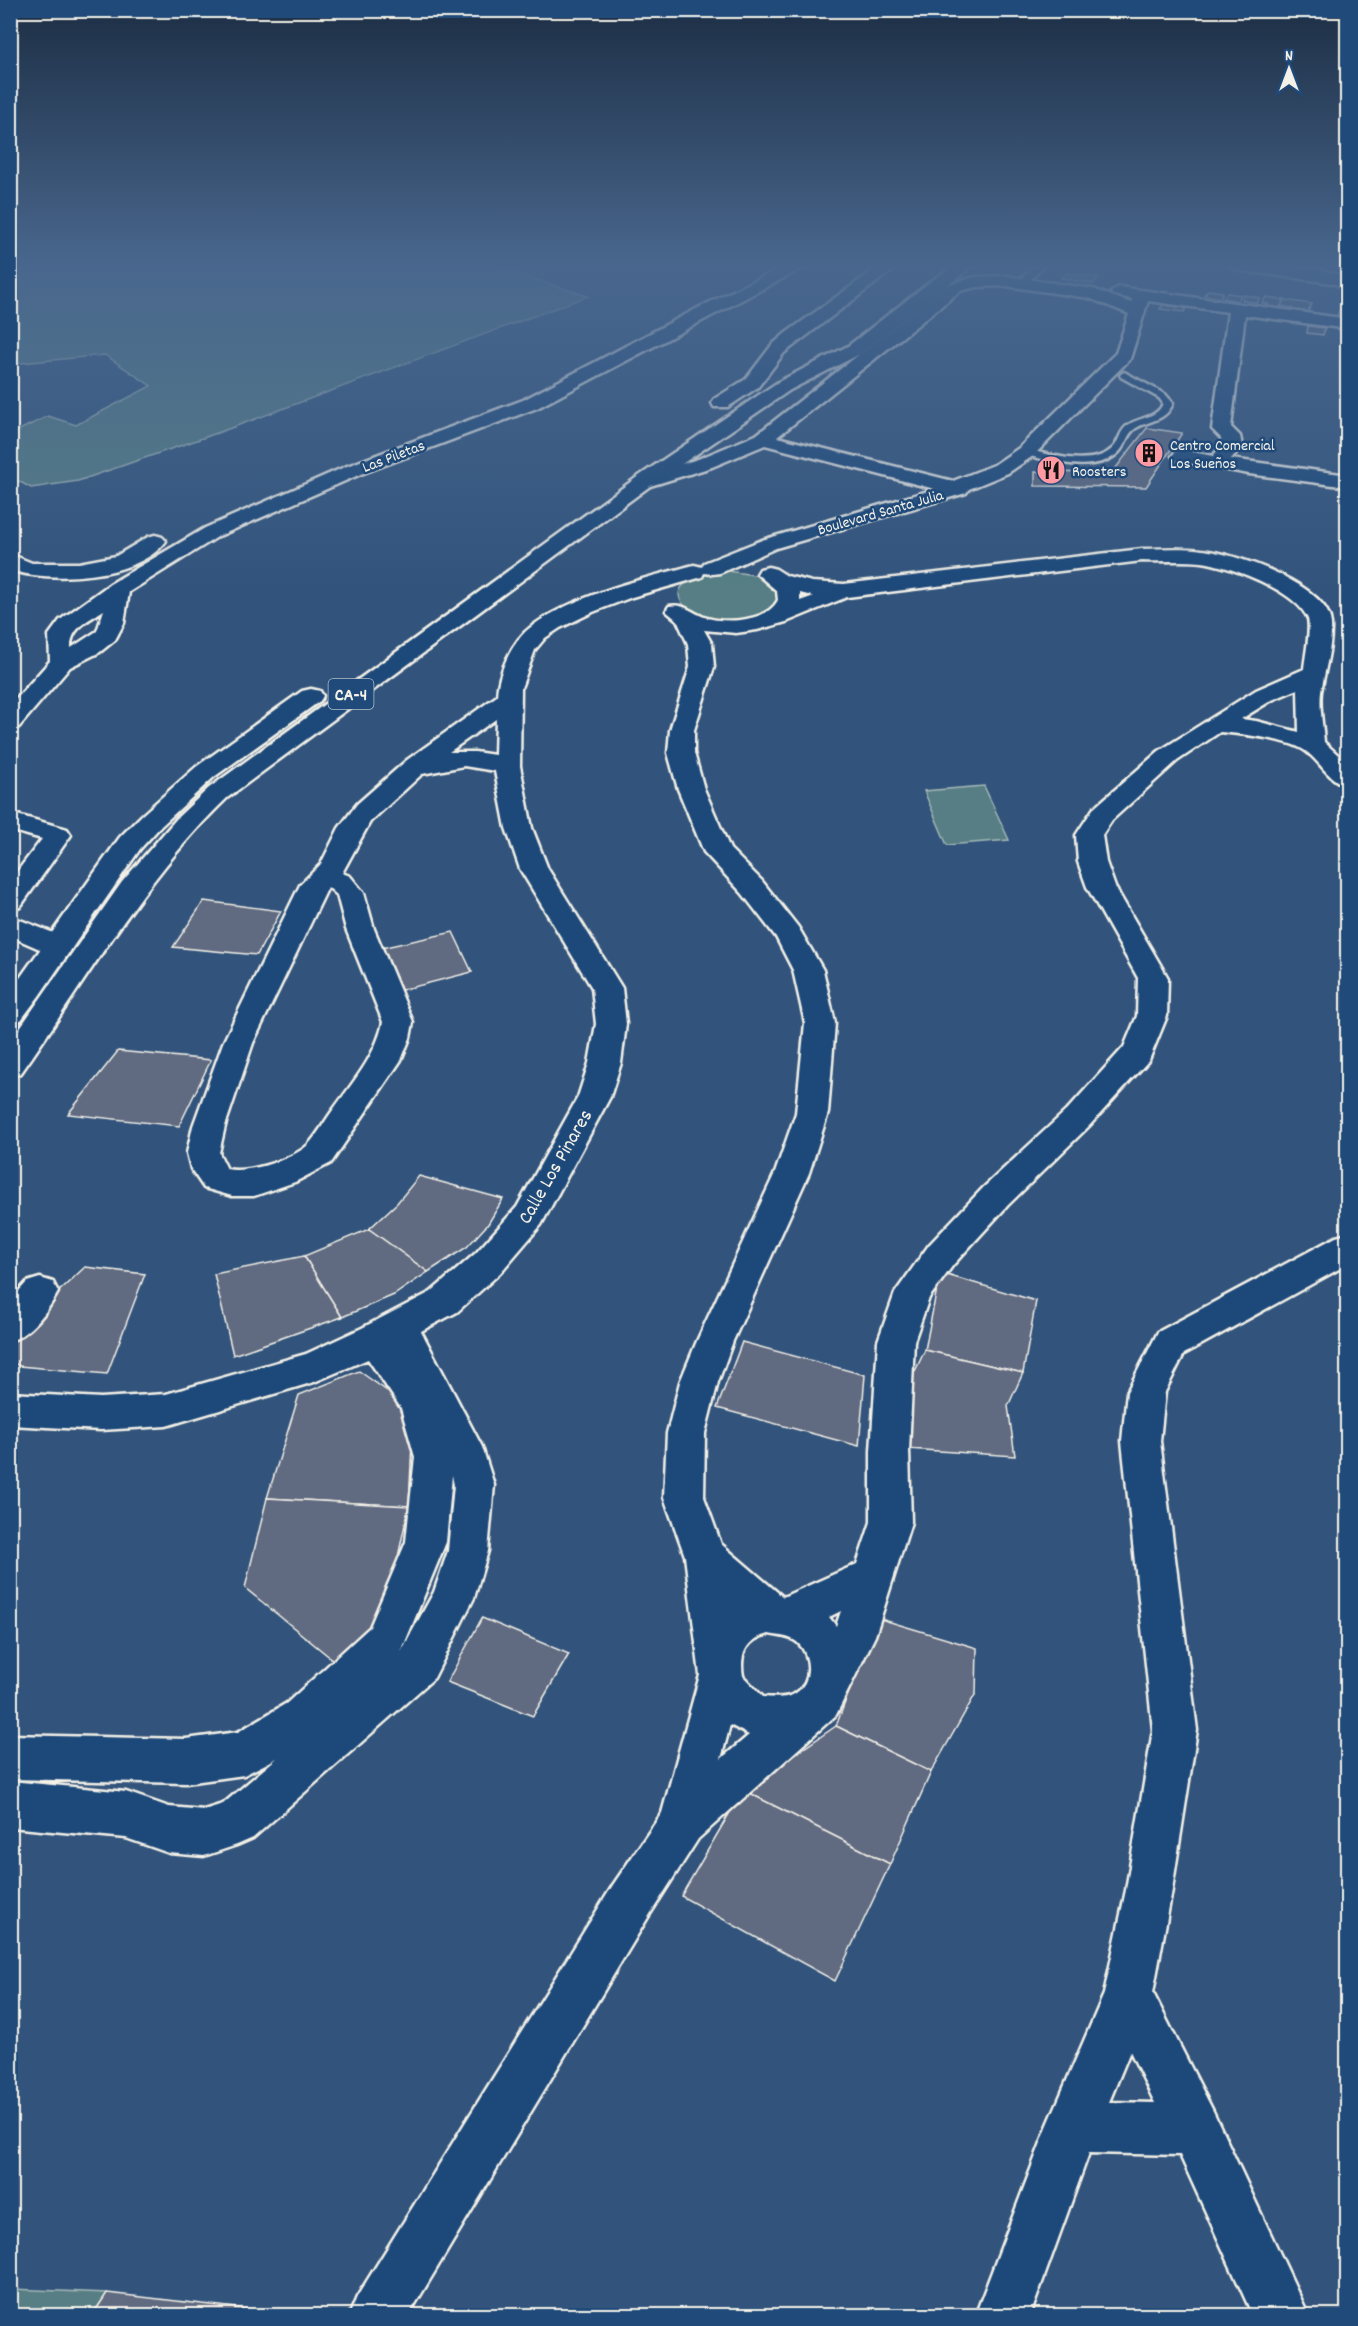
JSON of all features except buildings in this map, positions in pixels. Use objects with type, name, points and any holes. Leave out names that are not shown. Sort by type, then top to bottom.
[{"type":"main road","name":"Las Piletas","points":[[62,662],[58,646],[60,635],[68,625],[118,589],[212,532],[354,470],[530,404],[588,374]]},
{"type":"main road","name":"CA-4","points":[[360,662],[616,477],[752,383],[759,374]]},
{"type":"main road","name":"CA-4","points":[[10,1065],[58,999],[145,870],[198,810],[336,705],[643,482],[784,386],[808,374]]},
{"type":"main road","points":[[643,482],[755,443],[837,374]]},
{"type":"main road","points":[[776,578],[784,559],[797,551],[898,521],[955,494],[1022,472],[1034,454],[1107,374]]},
{"type":"main road","points":[[1219,461],[1232,446],[1230,436],[1221,429],[1228,374]]},
{"type":"main road","points":[[1034,454],[1124,375]]},
{"type":"main road","points":[[755,443],[955,494]]},
{"type":"main road","points":[[1182,456],[1249,468],[1347,481]]},
{"type":"main road","name":"Boulevard Santa Julia","points":[[703,570],[769,544],[955,494]]},
{"type":"main road","points":[[10,560],[25,570],[92,568],[120,562],[173,533],[212,532]]},
{"type":"main road","points":[[666,611],[670,589],[679,579],[703,570],[742,568],[812,589],[844,591],[1142,555],[1202,556],[1264,574],[1290,587],[1310,604],[1320,621],[1315,673],[1309,693],[1312,744]]},
{"type":"main road","name":"Calle Los Pinares","points":[[10,1409],[101,1414],[166,1410],[314,1367],[388,1333],[444,1302],[488,1263],[529,1216],[594,1097],[605,1063],[611,1024],[607,988],[534,869],[519,828],[507,766],[509,688],[524,648],[537,633],[585,607],[624,592],[703,570]]},
{"type":"main road","points":[[702,667],[785,610],[790,601],[789,591],[776,578]]},
{"type":"main road","points":[[10,722],[62,662],[92,647],[107,635],[113,624],[118,589]]},
{"type":"main road","points":[[585,607],[666,611],[721,627],[766,621],[844,591]]},
{"type":"main road","points":[[666,611],[700,644],[702,667],[682,730],[681,753],[692,789],[718,852],[752,887],[788,934],[808,970],[820,1023],[812,1113],[792,1173],[715,1341],[699,1382],[686,1433],[684,1497],[705,1556],[720,1672],[730,1696],[745,1710],[765,1719],[786,1720],[818,1697],[831,1665],[827,1648],[804,1622],[779,1615],[705,1556]]},
{"type":"main road","points":[[376,2316],[624,1912],[682,1823],[818,1697],[854,1636],[891,1522],[890,1451],[896,1341],[913,1293],[941,1255],[972,1221],[1078,1118],[1138,1052],[1152,1016],[1153,978],[1101,887],[1092,862],[1089,835],[1102,815],[1168,756],[1215,724],[1264,695],[1315,673]]},
{"type":"main road","name":"CA-4","points":[[10,1012],[130,843],[151,821],[205,772],[332,682]]},
{"type":"main road","points":[[327,877],[340,882],[350,893],[360,929],[398,1022],[395,1038],[385,1060],[319,1155],[283,1173],[254,1183],[232,1183],[216,1179],[208,1169],[203,1153],[209,1126],[238,1043],[314,885],[327,877],[364,812],[415,768],[508,699]]},
{"type":"main road","points":[[1215,724],[1257,728],[1312,744],[1347,778]]},
{"type":"main road","points":[[415,768],[440,760],[463,758],[487,759],[507,766]]},
{"type":"main road","points":[[10,820],[58,835],[10,901]]},
{"type":"main road","points":[[10,925],[59,946]]},
{"type":"main road","points":[[1002,2316],[1073,2127],[1128,1995],[1149,1890],[1175,1730],[1141,1441],[1146,1392],[1171,1343],[1347,1247]]},
{"type":"main road","points":[[10,1326],[40,1292]]},
{"type":"main road","points":[[10,1757],[186,1761],[244,1753],[302,1718],[385,1641],[426,1542],[434,1457],[418,1403],[388,1333]]},
{"type":"main road","points":[[10,1804],[126,1815],[169,1830],[204,1833],[237,1822],[419,1664],[453,1598],[468,1551],[474,1485],[463,1447],[388,1333]]},
{"type":"main road","points":[[682,1823],[720,1672],[723,1647],[734,1630],[751,1618],[779,1615],[873,1577]]},
{"type":"main road","points":[[1128,1995],[1195,2129],[1282,2316]]},
{"type":"main road","points":[[1073,2127],[1195,2129]]},
{"type":"lane","points":[[1034,454],[1076,460],[1109,456],[1120,446],[1126,429],[1164,411],[1168,403],[1162,396],[1124,375]]},
{"type":"green space","points":[[133,374],[378,374],[78,481],[31,488],[11,477],[11,434],[48,416],[76,425],[151,386]]},
{"type":"green space","points":[[728,571],[760,576],[779,589],[781,604],[764,616],[737,621],[715,620],[697,614],[684,605],[679,595],[684,585],[699,576]]},
{"type":"green space","points":[[984,786],[1009,840],[947,845],[924,791]]},
{"type":"green space","points":[[11,2289],[107,2293],[92,2315],[11,2316]]},
{"type":"place","name":"Centro Comercial Los Sueños","points":[[1149,453]]},
{"type":"place","name":"Roosters","points":[[1051,470]]}]
